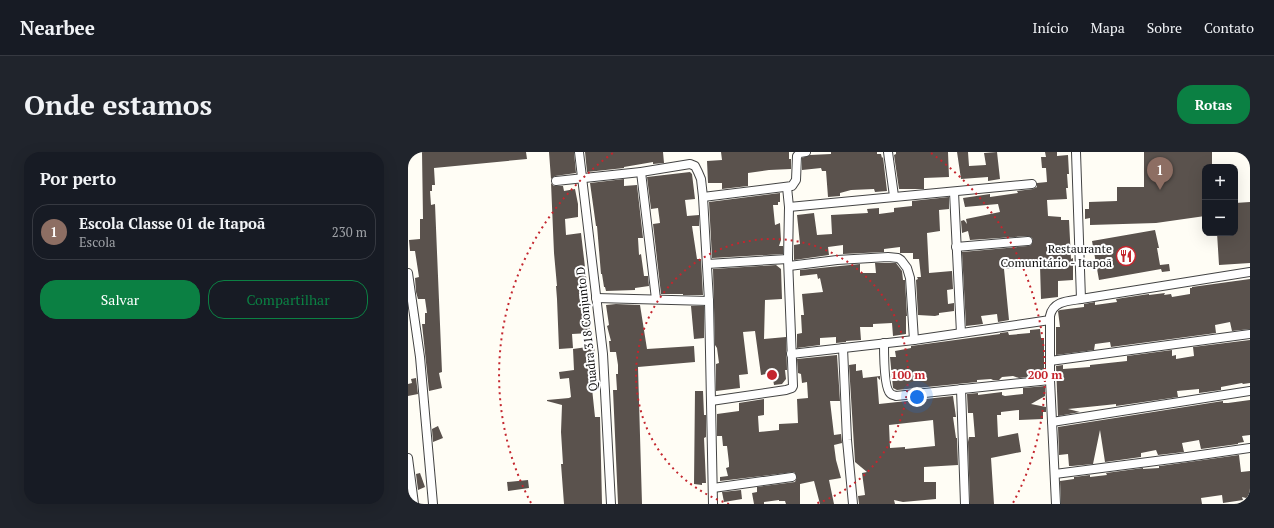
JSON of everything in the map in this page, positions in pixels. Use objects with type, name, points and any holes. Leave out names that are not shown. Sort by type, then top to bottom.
[{"type":"street","name":"Quadra 318 Conjunto D","points":[[579,152],[603,354],[611,504]]},
{"type":"street","points":[[703,197],[792,186],[795,183],[798,156],[800,153],[806,152]]},
{"type":"street","points":[[888,152],[894,196]]},
{"type":"street","points":[[1076,152],[1080,298]]},
{"type":"street","points":[[556,181],[641,172],[690,164],[695,166],[698,172],[701,179],[703,197],[709,301],[713,504]]},
{"type":"street","points":[[641,172],[656,299]]},
{"type":"street","points":[[789,207],[1032,184]]},
{"type":"street","points":[[711,400],[789,390],[792,388],[788,263],[789,207],[787,187]]},
{"type":"street","points":[[954,192],[961,333]]},
{"type":"street","points":[[956,247],[1028,241]]},
{"type":"street","points":[[707,264],[788,263],[898,258],[908,268],[910,278],[914,340]]},
{"type":"street","points":[[1056,504],[1050,380],[1050,320],[1051,311],[1054,307],[1061,302],[1080,298],[1250,272]]},
{"type":"street","points":[[408,273],[420,357],[433,504]]},
{"type":"street","points":[[596,298],[709,301]]},
{"type":"street","points":[[791,354],[914,340],[1050,320]]},
{"type":"street","points":[[1050,361],[1250,334]]},
{"type":"street","points":[[884,343],[887,386],[890,393],[901,396],[1050,380]]},
{"type":"street","points":[[843,348],[847,440],[853,504]]},
{"type":"street","points":[[961,389],[965,504]]},
{"type":"street","points":[[1052,422],[1250,391]]},
{"type":"street","points":[[1055,474],[1250,448]]},
{"type":"street","points":[[408,458],[414,504]]},
{"type":"street","points":[[713,488],[792,477]]},
{"type":"building","points":[[422,152],[526,152],[527,159],[434,168],[435,185],[432,185],[432,191],[430,191],[431,205],[435,204],[442,372],[439,373],[442,388],[429,391],[422,324],[425,324],[425,313],[427,313],[425,299],[418,299],[416,292],[415,278],[419,277],[415,251],[410,251],[409,240],[420,239],[420,219],[423,219]]},
{"type":"building","points":[[549,152],[574,152],[576,173],[555,176],[551,179]]},
{"type":"building","points":[[585,152],[663,152],[664,163],[653,164],[653,162],[624,168],[587,172]]},
{"type":"building","points":[[721,152],[789,152],[791,169],[748,173],[748,186],[722,189],[722,183],[708,183],[707,161],[722,160]]},
{"type":"building","points":[[831,152],[877,152],[877,154],[881,154],[882,158],[883,157],[887,191],[875,192],[874,189],[851,190],[840,193],[840,196],[828,197],[826,171],[822,171],[821,168],[802,170],[802,158],[810,155],[831,154]]},
{"type":"building","points":[[896,152],[948,152],[949,177],[924,178],[924,189],[899,189],[894,155]]},
{"type":"building","points":[[957,152],[968,152],[969,166],[986,165],[984,153],[997,152],[1000,179],[988,181],[988,177],[961,179]]},
{"type":"building","points":[[1045,152],[1057,152],[1057,156],[1068,155],[1069,174],[1067,174],[1067,199],[1047,200],[1048,216],[1061,217],[1061,220],[1069,220],[1071,259],[1073,258],[1073,280],[1058,281],[1058,297],[1041,299],[1040,266],[1004,269],[1009,320],[998,322],[997,314],[981,316],[983,324],[966,326],[962,252],[1028,246],[1031,245],[1033,241],[1032,238],[1028,236],[970,240],[968,231],[962,233],[961,221],[964,220],[967,224],[966,219],[1000,212],[998,204],[965,207],[963,198],[990,194],[990,197],[1018,193],[1017,191],[1037,187],[1037,183],[1047,182],[1046,168],[1042,168],[1041,157],[1046,157]]},
{"type":"building","points":[[1144,152],[1212,152],[1212,164],[1202,164],[1202,216],[1156,223],[1090,225],[1090,218],[1085,219],[1085,209],[1089,209],[1089,202],[1117,201],[1117,187],[1144,187]]},
{"type":"building","points":[[690,172],[692,174],[695,199],[685,200],[687,216],[699,215],[699,226],[692,226],[697,259],[701,259],[703,295],[661,294],[653,224],[660,223],[658,208],[651,209],[647,177]]},
{"type":"building","points":[[624,179],[624,186],[637,185],[643,238],[638,238],[639,255],[641,254],[644,276],[648,276],[649,286],[635,288],[635,290],[606,291],[601,274],[597,226],[590,183]]},
{"type":"building","points":[[551,183],[554,186],[563,186],[564,191],[575,189],[578,204],[578,217],[565,219],[566,235],[581,233],[588,293],[579,294],[581,310],[589,310],[590,333],[572,334],[573,348],[559,349]]},
{"type":"building","points":[[780,193],[780,202],[778,202],[778,205],[773,205],[775,225],[780,223],[781,240],[779,246],[783,246],[783,254],[712,258],[709,202]]},
{"type":"building","points":[[949,197],[949,209],[939,210],[940,231],[927,233],[929,273],[952,271],[953,289],[947,290],[948,304],[954,303],[954,311],[939,313],[939,315],[935,316],[918,315],[916,280],[918,279],[917,277],[921,277],[919,259],[913,259],[913,253],[900,253],[900,247],[884,249],[884,252],[843,254],[843,245],[828,247],[829,255],[794,260],[794,245],[800,244],[797,215],[814,213],[817,235],[832,234],[831,215],[868,213],[867,209],[879,208],[879,214],[894,212],[894,208],[912,206],[912,201]]},
{"type":"building","points":[[1250,202],[1250,263],[1219,265],[1217,236],[1238,236],[1238,203]]},
{"type":"building","name":"Restaurante Comunitário - Itapoã","points":[[1155,230],[1159,248],[1157,248],[1160,265],[1169,264],[1170,271],[1162,272],[1161,269],[1099,280],[1092,241]]},
{"type":"building","points":[[875,263],[896,263],[902,271],[903,280],[905,280],[907,316],[906,334],[893,336],[892,323],[873,324],[873,327],[860,327],[861,340],[836,343],[836,337],[820,338],[820,345],[797,348],[797,334],[802,333],[801,315],[804,315],[802,294],[823,292],[820,278],[818,279],[817,274],[800,276],[800,270],[860,264],[860,273],[876,273]]},
{"type":"building","points":[[776,265],[781,269],[782,299],[765,300],[764,339],[786,337],[786,379],[782,384],[774,385],[772,373],[761,375],[755,331],[743,332],[748,374],[739,375],[740,388],[716,391],[716,364],[719,363],[717,348],[715,345],[713,269]]},
{"type":"building","points":[[1250,279],[1250,329],[1232,331],[1230,322],[1215,325],[1216,333],[1111,347],[1110,342],[1095,344],[1094,350],[1056,355],[1056,327],[1060,327],[1058,311],[1060,310],[1084,307],[1084,304],[1095,302],[1095,305],[1117,302],[1116,299],[1149,294],[1165,293],[1164,295],[1171,294],[1172,297],[1190,294],[1190,288],[1192,287]]},
{"type":"building","points":[[606,305],[640,305],[647,349],[694,346],[695,362],[638,367],[642,504],[618,504],[613,390],[617,390],[616,374],[618,374],[618,365],[616,352],[610,352],[609,341],[611,341],[607,326],[609,325]]},
{"type":"building","points":[[691,306],[704,306],[704,338],[694,339]]},
{"type":"building","points":[[1040,329],[1041,338],[1044,338],[1044,375],[1019,378],[1013,376],[1002,377],[999,380],[977,380],[977,382],[897,390],[893,388],[890,357],[896,357],[895,351],[911,348],[911,346],[1008,332],[1009,335],[1030,333],[1030,330]]},
{"type":"building","points":[[1250,340],[1250,383],[1221,387],[1221,390],[1199,393],[1199,389],[1177,391],[1178,397],[1116,406],[1116,404],[1068,409],[1080,412],[1058,416],[1056,366],[1063,365],[1063,369],[1090,367],[1090,365],[1127,361],[1127,356],[1172,350],[1172,356],[1176,355],[1176,359],[1194,356],[1193,347]]},
{"type":"building","points":[[594,346],[597,378],[591,379],[595,417],[600,417],[602,504],[564,504],[561,464],[563,464],[561,432],[562,405],[547,400],[571,397],[569,378],[560,379],[559,372],[574,370],[573,349]]},
{"type":"building","points":[[837,355],[840,401],[830,401],[834,435],[841,434],[842,443],[834,445],[841,478],[829,480],[834,504],[820,504],[814,481],[800,484],[800,504],[786,504],[785,501],[779,500],[764,502],[764,504],[754,504],[752,493],[757,492],[757,487],[795,482],[797,477],[794,472],[720,481],[720,477],[728,476],[726,468],[729,467],[729,463],[727,446],[723,446],[722,436],[717,436],[717,414],[739,411],[739,403],[764,399],[764,415],[758,416],[759,432],[779,430],[779,424],[798,423],[797,399],[808,398],[807,382],[802,383],[801,374],[798,373],[797,359]]},
{"type":"building","points":[[856,364],[856,371],[862,370],[863,378],[880,376],[880,380],[877,377],[879,404],[953,396],[956,417],[953,417],[957,438],[958,465],[924,467],[924,482],[936,482],[936,499],[903,502],[894,500],[895,504],[859,504],[858,496],[865,495],[862,473],[867,472],[855,462],[849,365]],"holes":[[[933,420],[935,446],[905,449],[905,447],[890,448],[889,425]]]},
{"type":"building","points":[[416,378],[418,394],[408,396],[408,384],[412,383],[411,379]]},
{"type":"building","points":[[1045,386],[1045,396],[1031,404],[1046,407],[1046,412],[1043,412],[1043,419],[1019,420],[1019,410],[1001,412],[1001,415],[997,415],[998,437],[1018,433],[1021,452],[991,458],[994,504],[970,504],[968,442],[969,437],[975,437],[973,413],[968,413],[967,394],[978,393],[978,395],[1002,392],[1002,395],[1005,396],[1023,394],[1023,388]]},
{"type":"building","points":[[695,391],[703,391],[704,415],[706,415],[706,437],[704,438],[706,483],[702,483],[702,485],[694,484]]},
{"type":"building","points":[[1250,400],[1250,435],[1242,436],[1244,442],[1238,444],[1201,449],[1199,440],[1182,443],[1184,452],[1158,455],[1156,450],[1141,453],[1141,457],[1105,462],[1100,430],[1093,464],[1069,466],[1068,454],[1059,455],[1058,427],[1223,401],[1223,403],[1228,403]]},
{"type":"building","points":[[438,426],[443,438],[433,442],[432,429]]},
{"type":"building","points":[[1239,455],[1241,472],[1250,471],[1250,499],[1242,497],[1243,500],[1223,503],[1222,495],[1201,498],[1202,504],[1061,504],[1060,481],[1074,479],[1074,477],[1107,475],[1106,473],[1143,468],[1159,468],[1159,466]]},
{"type":"building","points":[[420,473],[425,487],[418,490],[416,474]]},
{"type":"building","points":[[528,480],[529,488],[508,491],[507,482]]},
{"type":"building","points":[[741,490],[742,499],[724,502],[722,492]]},
{"type":"place","name":"Escola Classe 01 de Itapoã","points":[[1160,190]]},
{"type":"place","name":"Restaurante Comunitário - Itapoã","points":[[1126,256]]}]
